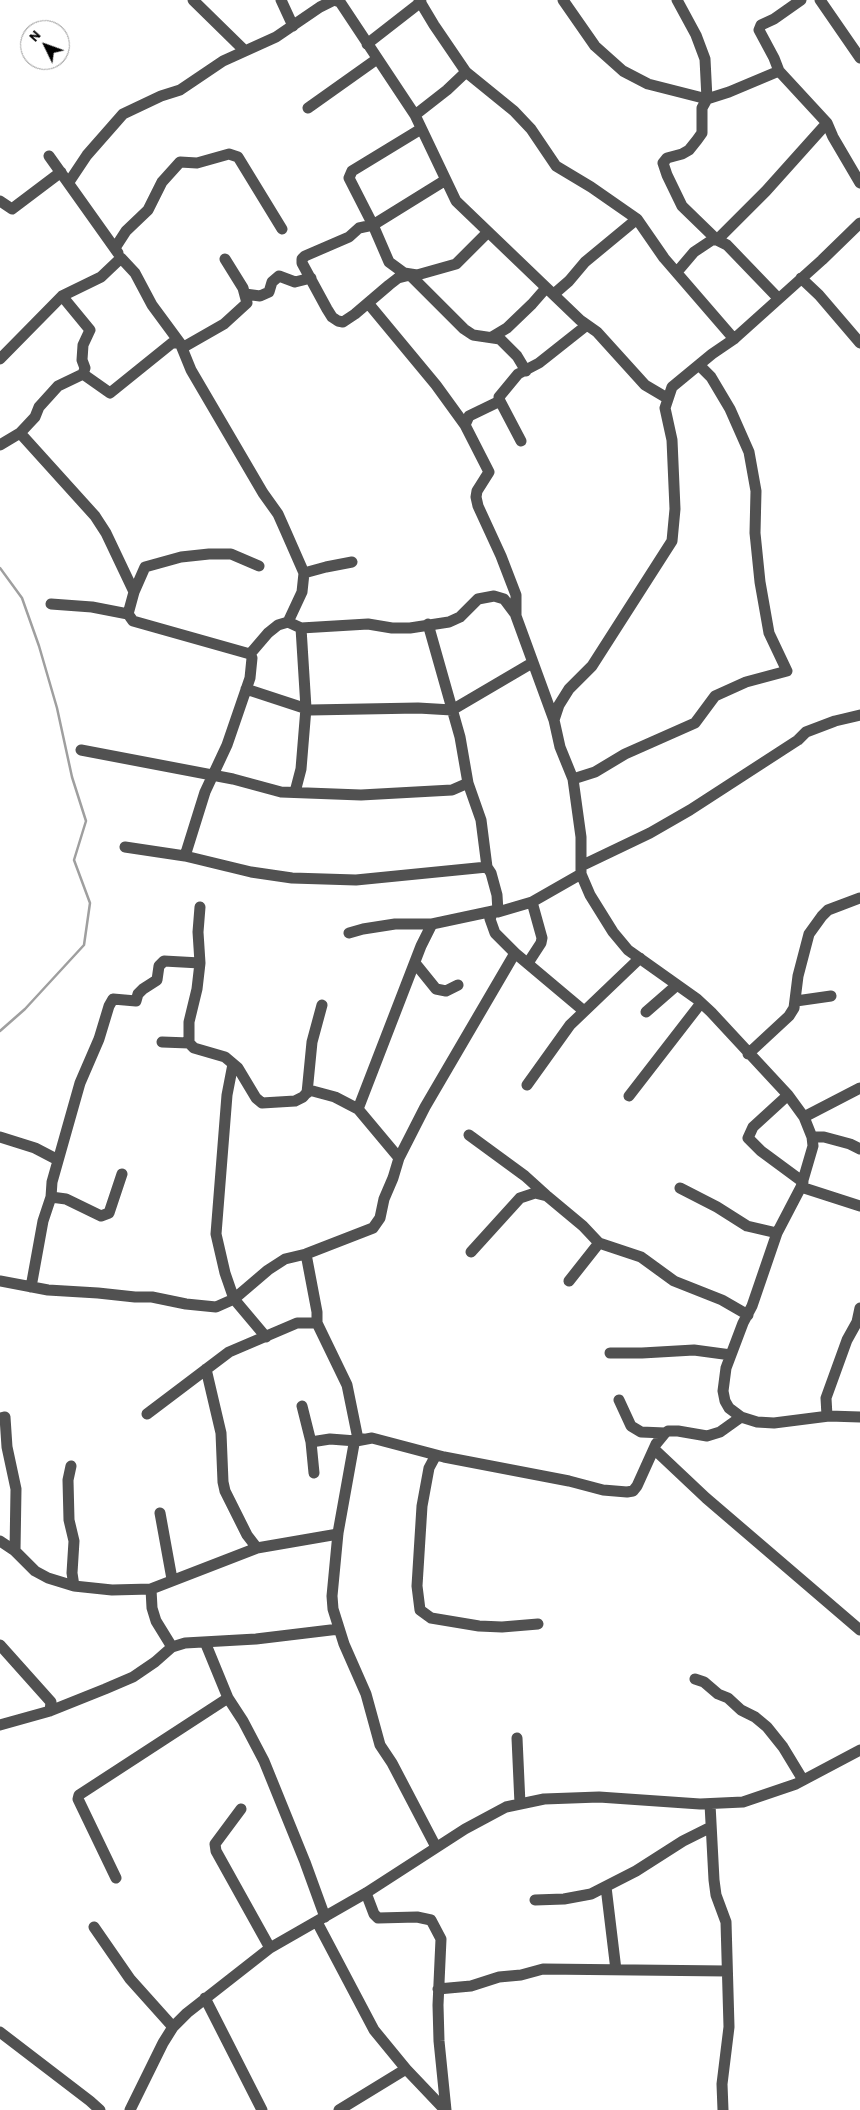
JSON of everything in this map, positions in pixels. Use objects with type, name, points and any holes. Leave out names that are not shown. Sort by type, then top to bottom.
[{"type":"street","points":[[193,0],[245,51]]},
{"type":"street","points":[[281,0],[293,26]]},
{"type":"street","points":[[69,182],[87,156],[123,114],[161,96],[180,90],[223,61],[276,37],[334,0],[340,2],[414,115],[444,181],[456,201],[550,291],[597,332],[645,385],[667,398]]},
{"type":"street","points":[[563,0],[595,46],[623,71],[648,84],[707,99],[729,92],[778,71]]},
{"type":"street","points":[[677,0],[696,35],[704,60],[707,99],[702,108],[702,133],[682,154],[666,158],[664,163],[667,175],[682,206],[717,240],[727,245],[778,298]]},
{"type":"street","points":[[801,0],[774,19],[761,25],[759,30],[774,58],[778,71],[827,123],[860,183]]},
{"type":"street","points":[[820,0],[860,58]]},
{"type":"street","points":[[367,44],[420,1],[466,72],[514,111],[530,129],[556,166],[637,219],[664,258],[734,339]]},
{"type":"street","points":[[308,108],[377,59]]},
{"type":"street","points":[[414,115],[447,90],[466,72]]},
{"type":"street","points":[[677,272],[694,252],[712,240],[717,240],[766,191],[827,123]]},
{"type":"street","points":[[421,129],[352,171],[350,178],[389,262],[410,275],[464,329],[473,335],[500,339],[511,350],[526,371]]},
{"type":"street","points":[[0,359],[62,296],[101,277],[118,253],[126,231],[148,210],[162,182],[180,162],[197,163],[229,154],[238,156],[282,228]]},
{"type":"street","points":[[49,156],[118,253],[135,272],[152,305],[181,345],[190,370],[263,493],[278,514],[304,573],[302,592],[288,622]]},
{"type":"street","points":[[0,201],[12,209],[61,172]]},
{"type":"street","points":[[444,181],[373,225],[359,228],[349,237],[302,259],[302,263],[332,317],[343,322],[398,278],[417,275],[456,264],[488,232]]},
{"type":"street","points":[[492,337],[507,328],[532,304],[550,291],[569,282],[585,262],[637,219]]},
{"type":"street","points":[[554,720],[559,705],[569,689],[592,666],[672,541],[675,509],[672,440],[665,408],[672,387],[734,339],[860,223]]},
{"type":"street","points":[[83,374],[110,392],[172,343],[181,345],[224,324],[247,303],[244,288],[225,259]]},
{"type":"street","points":[[245,294],[260,296],[269,292],[272,282],[279,276],[295,282],[311,278]]},
{"type":"street","points":[[801,278],[819,294],[860,343]]},
{"type":"street","points":[[0,445],[20,433],[35,417],[39,407],[58,386],[83,374],[85,368],[82,360],[83,345],[90,330],[62,296]]},
{"type":"street","points":[[368,303],[436,385],[465,425],[489,472],[477,491],[476,497],[478,506],[501,556],[516,595],[516,616]]},
{"type":"street","points":[[521,442],[499,398],[518,374],[539,363],[587,325]]},
{"type":"street","points":[[573,779],[595,772],[625,754],[695,723],[715,696],[746,682],[787,671],[769,633],[760,582],[755,533],[756,491],[749,452],[730,409],[711,377],[699,365]]},
{"type":"street","points":[[465,425],[469,416],[500,401]]},
{"type":"street","points":[[20,433],[95,516],[106,533],[134,592]]},
{"type":"street","points":[[250,654],[142,625],[133,622],[128,614],[134,592],[145,567],[181,557],[209,554],[231,554],[259,566]]},
{"type":"street","points":[[304,573],[326,566],[352,562]]},
{"type":"street","points":[[250,654],[268,633],[278,625],[288,622],[301,628],[368,624],[392,628],[410,628],[449,622],[460,617],[478,599],[494,596],[504,600],[516,616],[554,720],[560,747],[573,779],[582,837],[581,870],[590,895],[613,932],[628,950],[701,1003],[788,1095],[804,1117],[812,1137],[813,1146],[802,1185],[777,1233],[748,1315],[726,1368],[722,1391],[725,1402],[729,1408],[741,1417],[757,1422],[774,1423],[827,1416],[860,1417]]},
{"type":"street","points":[[51,604],[128,614]]},
{"type":"street","points":[[428,624],[460,737],[468,783],[480,820],[487,867],[491,873],[497,895],[496,912],[490,919],[495,933],[515,953],[584,1011]]},
{"type":"street","points":[[295,792],[301,769],[306,708],[301,628]]},
{"type":"street","points":[[185,856],[205,792],[227,745],[250,678],[252,658],[250,654]]},
{"type":"street","points":[[246,689],[306,708],[452,710],[532,663]]},
{"type":"street","points":[[349,933],[395,924],[432,924],[496,912],[532,902],[581,870],[690,810],[798,740],[806,732],[834,721],[860,715]]},
{"type":"street","points":[[81,750],[213,776],[281,792],[361,795],[452,790],[468,783]]},
{"type":"street","points":[[124,847],[185,856],[251,872],[292,878],[356,880],[487,867]]},
{"type":"street","points":[[748,1054],[789,1016],[796,1001],[798,976],[809,934],[828,910],[860,898]]},
{"type":"street","points":[[528,963],[541,943],[542,938],[532,902]]},
{"type":"street","points":[[200,907],[198,932],[200,963],[197,989],[188,1022],[189,1042],[194,1048],[225,1057],[245,1079],[256,1098],[262,1102],[295,1101],[309,1090],[334,1097],[358,1109],[399,1158]]},
{"type":"street","points":[[358,1109],[432,924]]},
{"type":"street","points":[[0,1281],[48,1290],[152,1297],[202,1306],[216,1306],[234,1299],[268,1270],[285,1259],[306,1254],[373,1228],[380,1218],[384,1199],[399,1158],[440,1080],[515,953]]},
{"type":"street","points":[[527,1085],[570,1025],[640,958]]},
{"type":"street","points":[[31,1287],[43,1221],[51,1197],[52,1182],[58,1160],[80,1083],[99,1039],[107,1010],[113,999],[136,1001],[138,994],[143,989],[157,980],[159,966],[164,960],[200,963]]},
{"type":"street","points":[[415,963],[436,989],[446,991],[458,985]]},
{"type":"street","points":[[646,1012],[677,985]]},
{"type":"street","points":[[796,1001],[831,996]]},
{"type":"street","points":[[629,1096],[701,1003]]},
{"type":"street","points":[[307,1093],[312,1042],[322,1005]]},
{"type":"street","points":[[162,1042],[189,1042]]},
{"type":"street","points":[[233,1064],[227,1095],[216,1234],[234,1299],[266,1337]]},
{"type":"street","points":[[804,1117],[860,1088]]},
{"type":"street","points":[[788,1095],[753,1127],[748,1138],[802,1185],[860,1206]]},
{"type":"street","points":[[469,1136],[525,1176],[583,1226],[599,1243],[641,1257],[674,1281],[722,1300],[748,1315]]},
{"type":"street","points":[[0,1137],[35,1148],[58,1160]]},
{"type":"street","points":[[812,1137],[824,1137],[850,1144],[860,1149]]},
{"type":"street","points":[[51,1197],[66,1199],[101,1216],[109,1213],[122,1174]]},
{"type":"street","points":[[680,1188],[717,1206],[747,1226],[777,1233]]},
{"type":"street","points":[[471,1252],[520,1198],[535,1193],[547,1196]]},
{"type":"street","points":[[569,1281],[599,1243]]},
{"type":"street","points":[[306,1254],[317,1312],[317,1323],[347,1385],[359,1439],[338,1534],[332,1596],[333,1609],[339,1629],[366,1694],[380,1744],[436,1847]]},
{"type":"street","points":[[827,1416],[826,1398],[847,1340],[858,1322],[860,1308]]},
{"type":"street","points":[[147,1414],[229,1352],[297,1323],[317,1323]]},
{"type":"street","points":[[610,1353],[694,1350],[731,1355]]},
{"type":"street","points":[[206,1369],[221,1433],[225,1491],[247,1535],[257,1548]]},
{"type":"street","points":[[619,1400],[631,1426],[641,1432],[665,1433],[668,1431],[678,1431],[707,1436],[720,1432],[741,1417]]},
{"type":"street","points":[[302,1406],[311,1442],[314,1473]]},
{"type":"street","points":[[0,1418],[5,1417],[7,1447],[16,1489],[15,1551]]},
{"type":"street","points":[[311,1442],[330,1439],[382,1440],[436,1455],[569,1480],[603,1490],[627,1492],[633,1491],[637,1486],[654,1449],[665,1433]]},
{"type":"street","points":[[654,1449],[706,1498],[860,1630]]},
{"type":"street","points":[[436,1455],[429,1468],[422,1506],[417,1586],[420,1610],[432,1618],[479,1626],[502,1627],[538,1624]]},
{"type":"street","points":[[70,1466],[68,1480],[69,1520],[74,1541],[72,1573],[74,1586]]},
{"type":"street","points":[[160,1513],[172,1579]]},
{"type":"street","points":[[0,1542],[15,1551],[35,1571],[48,1578],[74,1586],[112,1590],[151,1589],[172,1579],[231,1560],[257,1548],[338,1534]]},
{"type":"street","points":[[151,1589],[152,1608],[156,1621],[172,1647]]},
{"type":"street","points":[[0,1725],[50,1711],[133,1677],[155,1662],[172,1647],[185,1643],[256,1639],[339,1629]]},
{"type":"street","points":[[206,1642],[228,1698],[243,1721],[264,1761],[305,1862],[321,1920],[374,2030],[406,2069],[446,2110]]},
{"type":"street","points":[[0,1645],[51,1702],[50,1711]]},
{"type":"street","points":[[696,1679],[704,1682],[718,1694],[728,1698],[740,1710],[755,1717],[768,1727],[803,1780]]},
{"type":"street","points":[[116,1878],[78,1799],[78,1794],[228,1698]]},
{"type":"street","points":[[517,1738],[520,1804]]},
{"type":"street","points":[[133,2109],[163,2043],[187,2013],[205,1998],[270,1948],[321,1920],[436,1847],[506,1807],[544,1799],[599,1797],[710,1804],[743,1802],[803,1780],[860,1750]]},
{"type":"street","points":[[710,1804],[716,1895],[726,1922],[728,2027],[722,2084],[723,2110]]},
{"type":"street","points":[[241,1809],[214,1844],[216,1851],[270,1948]]},
{"type":"street","points":[[535,1900],[564,1899],[591,1894],[636,1871],[683,1840],[711,1826]]},
{"type":"street","points":[[606,1887],[616,1970]]},
{"type":"street","points":[[366,1893],[374,1914],[378,1918],[418,1917],[431,1920],[441,1938],[438,1989],[439,2041],[446,2110]]},
{"type":"street","points":[[94,1927],[130,1979],[174,2027]]},
{"type":"street","points":[[438,1989],[471,1986],[499,1977],[522,1975],[543,1969],[727,1971]]},
{"type":"street","points":[[205,1998],[262,2110]]},
{"type":"street","points":[[0,2032],[100,2110]]},
{"type":"street","points":[[339,2110],[406,2069]]},
{"type":"waterway","points":[[0,568],[22,598],[39,646],[57,708],[72,777],[86,821],[74,860],[90,903],[84,945],[25,1009],[0,1031]]}]
